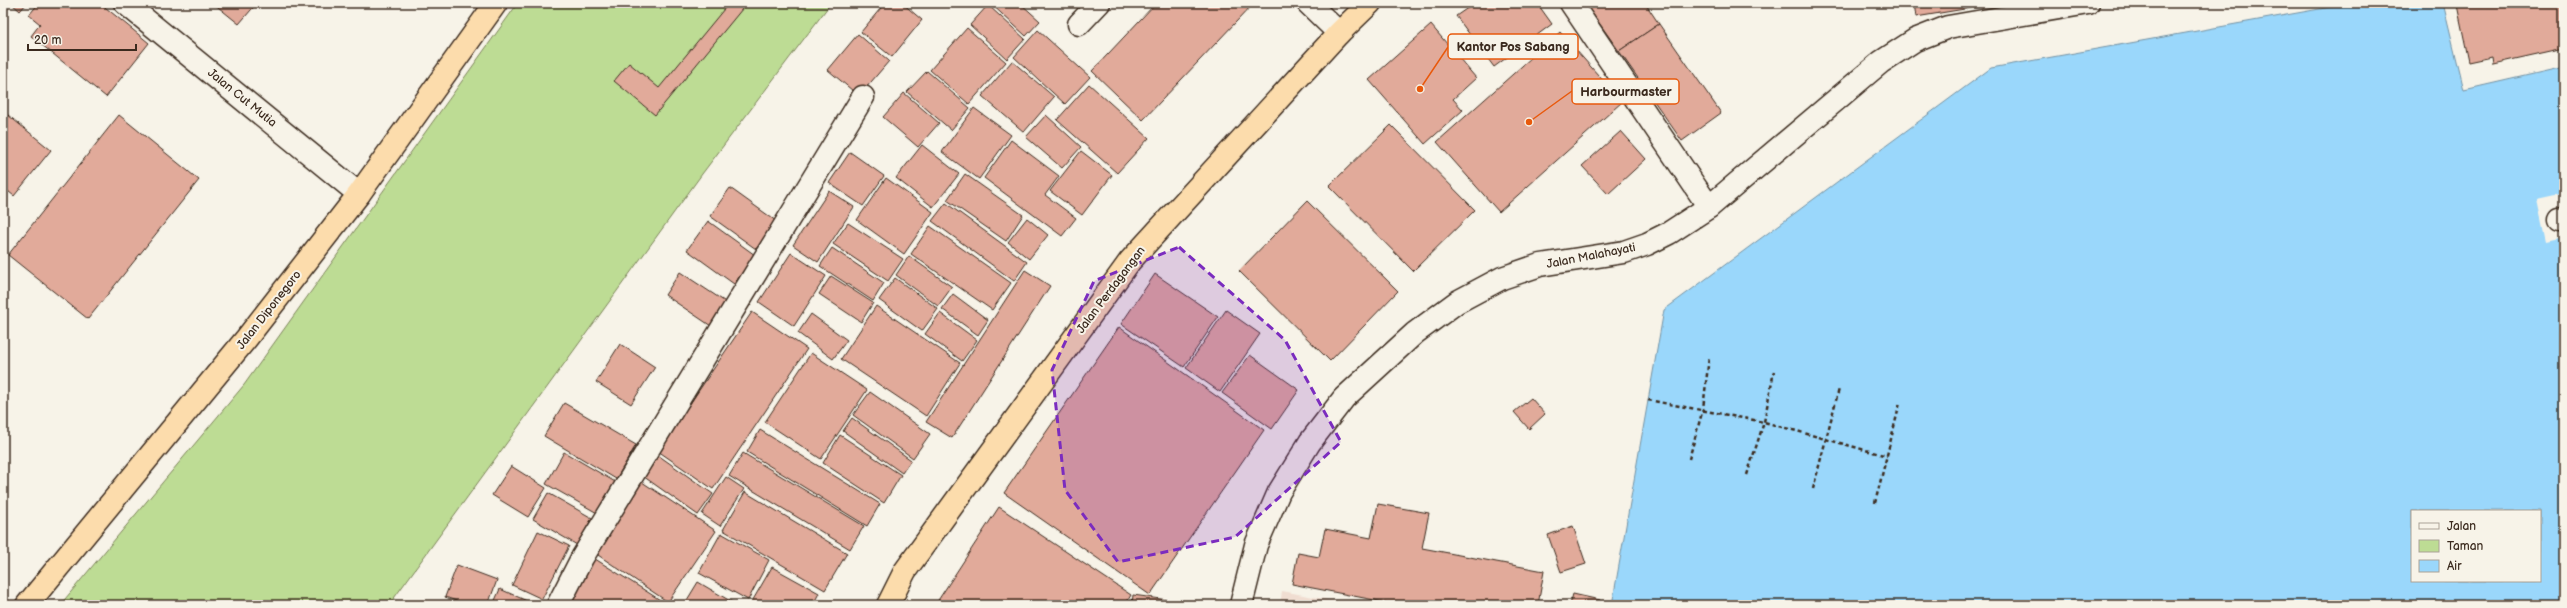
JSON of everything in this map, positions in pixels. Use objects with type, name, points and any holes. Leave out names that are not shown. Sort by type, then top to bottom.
[{"type":"highway","name":"Jalan Diponegoro","points":[[27,605],[246,339],[359,194],[496,3]]},
{"type":"highway","name":"Jalan Perdagangan","points":[[888,605],[905,571],[1130,261],[1339,33],[1370,3]]},
{"type":"street","name":"Jalan Cut Mutia","points":[[125,3],[359,194]]},
{"type":"street","points":[[1079,24],[1098,3]]},
{"type":"street","points":[[1308,3],[1339,33]]},
{"type":"street","points":[[1571,3],[1709,207]]},
{"type":"street","name":"Jalan Malahayati","points":[[1241,605],[1256,545],[1279,492],[1310,442],[1344,398],[1415,333],[1457,302],[1502,278],[1540,266],[1624,252],[1648,244],[1709,207],[1881,62],[1916,40],[1948,27],[2088,3]]},
{"type":"street","points":[[558,605],[582,558],[863,98]]},
{"type":"path","points":[[1689,459],[1703,409],[1709,357]]},
{"type":"path","points":[[1747,475],[1764,422],[1774,371]]},
{"type":"path","points":[[1813,489],[1839,389]]},
{"type":"path","points":[[1648,400],[1703,409],[1764,422],[1887,456]]},
{"type":"path","points":[[1874,503],[1900,403]]},
{"type":"highlighted area","points":[[1179,247],[1285,340],[1341,442],[1235,537],[1118,562],[1065,490],[1052,370],[1094,281]]},
{"type":"shaded area","points":[[1282,591],[1356,605],[1280,605]]},
{"type":"green space","points":[[518,3],[831,3],[702,174],[389,605],[60,605],[244,385]]},
{"type":"water","points":[[2353,3],[2443,3],[2464,90],[2564,67],[2564,605],[1612,605],[1664,310],[1991,68]]},
{"type":"pier","points":[[2564,193],[2564,237],[2546,241],[2537,199]]},
{"type":"building","points":[[11,3],[27,3],[20,11]]},
{"type":"building","points":[[39,3],[100,3],[149,43],[106,97],[31,36],[40,24],[29,15]]},
{"type":"building","points":[[213,3],[257,3],[239,24]]},
{"type":"building","points":[[729,3],[747,3],[655,115],[614,81],[629,63],[659,88]]},
{"type":"building","points":[[885,3],[902,3],[922,20],[892,57],[861,32]]},
{"type":"building","points":[[990,3],[1020,3],[1040,21],[1026,36]]},
{"type":"building","points":[[1156,3],[1254,3],[1143,120],[1092,71]]},
{"type":"building","points":[[1466,3],[1537,3],[1552,24],[1494,67],[1456,16],[1469,7]]},
{"type":"building","points":[[1585,3],[1645,3],[1659,24],[1619,51]]},
{"type":"building","points":[[1914,3],[2001,3],[1916,17]]},
{"type":"building","points":[[2468,3],[2564,3],[2564,48],[2493,64],[2492,57],[2469,62],[2457,5]]},
{"type":"building","points":[[988,5],[1025,39],[1007,59],[970,25]]},
{"type":"building","points":[[1659,24],[1721,113],[1682,141],[1619,51]]},
{"type":"building","points":[[1431,25],[1476,78],[1453,99],[1463,110],[1425,144],[1369,80]]},
{"type":"building","points":[[967,28],[1006,62],[969,104],[930,70]]},
{"type":"building","points":[[1038,30],[1090,77],[1065,104],[1014,57]]},
{"type":"building","points":[[1560,32],[1622,102],[1499,212],[1437,142]]},
{"type":"building","points":[[858,34],[889,61],[859,96],[828,70]]},
{"type":"building","points":[[1012,61],[1054,97],[1024,132],[982,96]]},
{"type":"building","points":[[927,71],[970,108],[951,130],[907,92]]},
{"type":"building","points":[[1089,84],[1149,138],[1117,173],[1057,120]]},
{"type":"building","points":[[904,93],[939,123],[918,147],[883,117]]},
{"type":"building","points":[[974,108],[1011,135],[979,179],[942,152]]},
{"type":"building","points":[[3,111],[51,150],[14,196],[3,187]]},
{"type":"building","points":[[119,115],[199,180],[88,319],[8,255]]},
{"type":"building","points":[[1046,115],[1081,147],[1062,168],[1026,137]]},
{"type":"building","points":[[1391,125],[1475,210],[1413,271],[1329,186]]},
{"type":"building","points":[[1621,131],[1646,159],[1608,194],[1582,166]]},
{"type":"building","points":[[1011,140],[1059,176],[1045,195],[1076,218],[1062,236],[984,178]]},
{"type":"building","points":[[922,145],[959,174],[933,207],[896,178]]},
{"type":"building","points":[[1081,151],[1112,175],[1082,215],[1050,191]]},
{"type":"building","points":[[850,152],[884,176],[863,206],[829,183]]},
{"type":"building","points":[[965,174],[1023,215],[1006,241],[947,200]]},
{"type":"building","points":[[886,178],[933,212],[904,254],[857,220]]},
{"type":"building","points":[[730,188],[776,221],[756,249],[710,216]]},
{"type":"building","points":[[829,191],[854,207],[818,262],[793,245]]},
{"type":"building","points":[[1307,201],[1398,291],[1330,361],[1239,271]]},
{"type":"building","points":[[946,203],[1027,262],[1014,281],[932,221]]},
{"type":"building","points":[[1027,218],[1048,235],[1029,259],[1008,242]]},
{"type":"building","points":[[708,221],[755,255],[734,284],[687,250]]},
{"type":"building","points":[[848,223],[903,259],[888,281],[833,244]]},
{"type":"building","points":[[930,226],[1011,283],[992,310],[911,254]]},
{"type":"building","points":[[832,248],[884,283],[873,301],[820,266]]},
{"type":"building","points":[[791,253],[826,276],[794,326],[759,302]]},
{"type":"building","points":[[909,256],[952,287],[938,306],[896,275]]},
{"type":"building","points":[[1025,270],[1050,286],[952,438],[926,422]]},
{"type":"building","points":[[680,272],[733,307],[717,330],[665,295]]},
{"type":"building","points":[[1155,274],[1218,317],[1184,367],[1121,324]]},
{"type":"building","points":[[831,276],[873,303],[861,322],[819,294]]},
{"type":"building","points":[[895,278],[938,309],[922,331],[879,300]]},
{"type":"building","points":[[953,294],[988,320],[978,335],[942,309]]},
{"type":"building","points":[[876,306],[960,363],[926,416],[841,359]]},
{"type":"building","points":[[1226,310],[1260,334],[1220,392],[1186,368]]},
{"type":"building","points":[[752,312],[807,349],[713,489],[658,451]]},
{"type":"building","points":[[940,313],[977,340],[962,361],[925,334]]},
{"type":"building","points":[[811,314],[847,340],[833,359],[798,333]]},
{"type":"building","points":[[1119,327],[1264,430],[1150,595],[1004,493]]},
{"type":"building","points":[[620,344],[655,367],[631,404],[596,382]]},
{"type":"building","points":[[811,353],[867,390],[821,459],[765,422]]},
{"type":"building","points":[[1250,355],[1299,390],[1272,429],[1222,393]]},
{"type":"building","points":[[870,392],[930,434],[913,458],[853,415]]},
{"type":"building","points":[[1531,398],[1545,414],[1529,429],[1514,412]]},
{"type":"building","points":[[564,403],[636,445],[616,479],[544,436]]},
{"type":"building","points":[[852,418],[911,460],[902,473],[843,431]]},
{"type":"building","points":[[760,430],[880,504],[867,526],[747,452]]},
{"type":"building","points":[[840,435],[901,475],[884,503],[823,463]]},
{"type":"building","points":[[564,452],[617,483],[599,514],[546,484]]},
{"type":"building","points":[[655,453],[713,494],[698,515],[640,474]]},
{"type":"building","points":[[743,453],[864,526],[850,549],[729,476]]},
{"type":"building","points":[[511,466],[546,488],[528,517],[492,495]]},
{"type":"building","points":[[726,477],[744,489],[720,526],[702,514]]},
{"type":"building","points":[[639,480],[716,531],[668,602],[592,551]]},
{"type":"building","points":[[745,492],[847,553],[825,590],[723,530]]},
{"type":"building","points":[[548,493],[592,518],[577,545],[533,519]]},
{"type":"building","points":[[1378,504],[1429,513],[1422,548],[1544,571],[1538,605],[1400,605],[1292,584],[1298,553],[1319,557],[1325,529],[1371,538]]},
{"type":"building","points":[[999,507],[1131,595],[1125,605],[935,605]]},
{"type":"building","points":[[1573,526],[1586,564],[1561,572],[1548,535]]},
{"type":"building","points":[[538,531],[569,546],[542,599],[512,585]]},
{"type":"building","points":[[721,533],[769,560],[748,600],[699,573]]},
{"type":"building","points":[[592,557],[668,605],[563,605]]},
{"type":"building","points":[[457,565],[497,580],[488,605],[468,605],[445,597]]},
{"type":"building","points":[[772,567],[819,593],[813,605],[750,605]]},
{"type":"building","points":[[698,582],[737,605],[684,605]]},
{"type":"building","points":[[500,589],[536,605],[493,605]]},
{"type":"building","points":[[1573,594],[1600,600],[1599,605],[1570,605]]},
{"type":"building","points":[[1133,595],[1203,605],[1132,605]]},
{"type":"place","name":"Kantor Pos Sabang","points":[[1420,89]]},
{"type":"place","name":"Harbourmaster","points":[[1529,122]]}]
